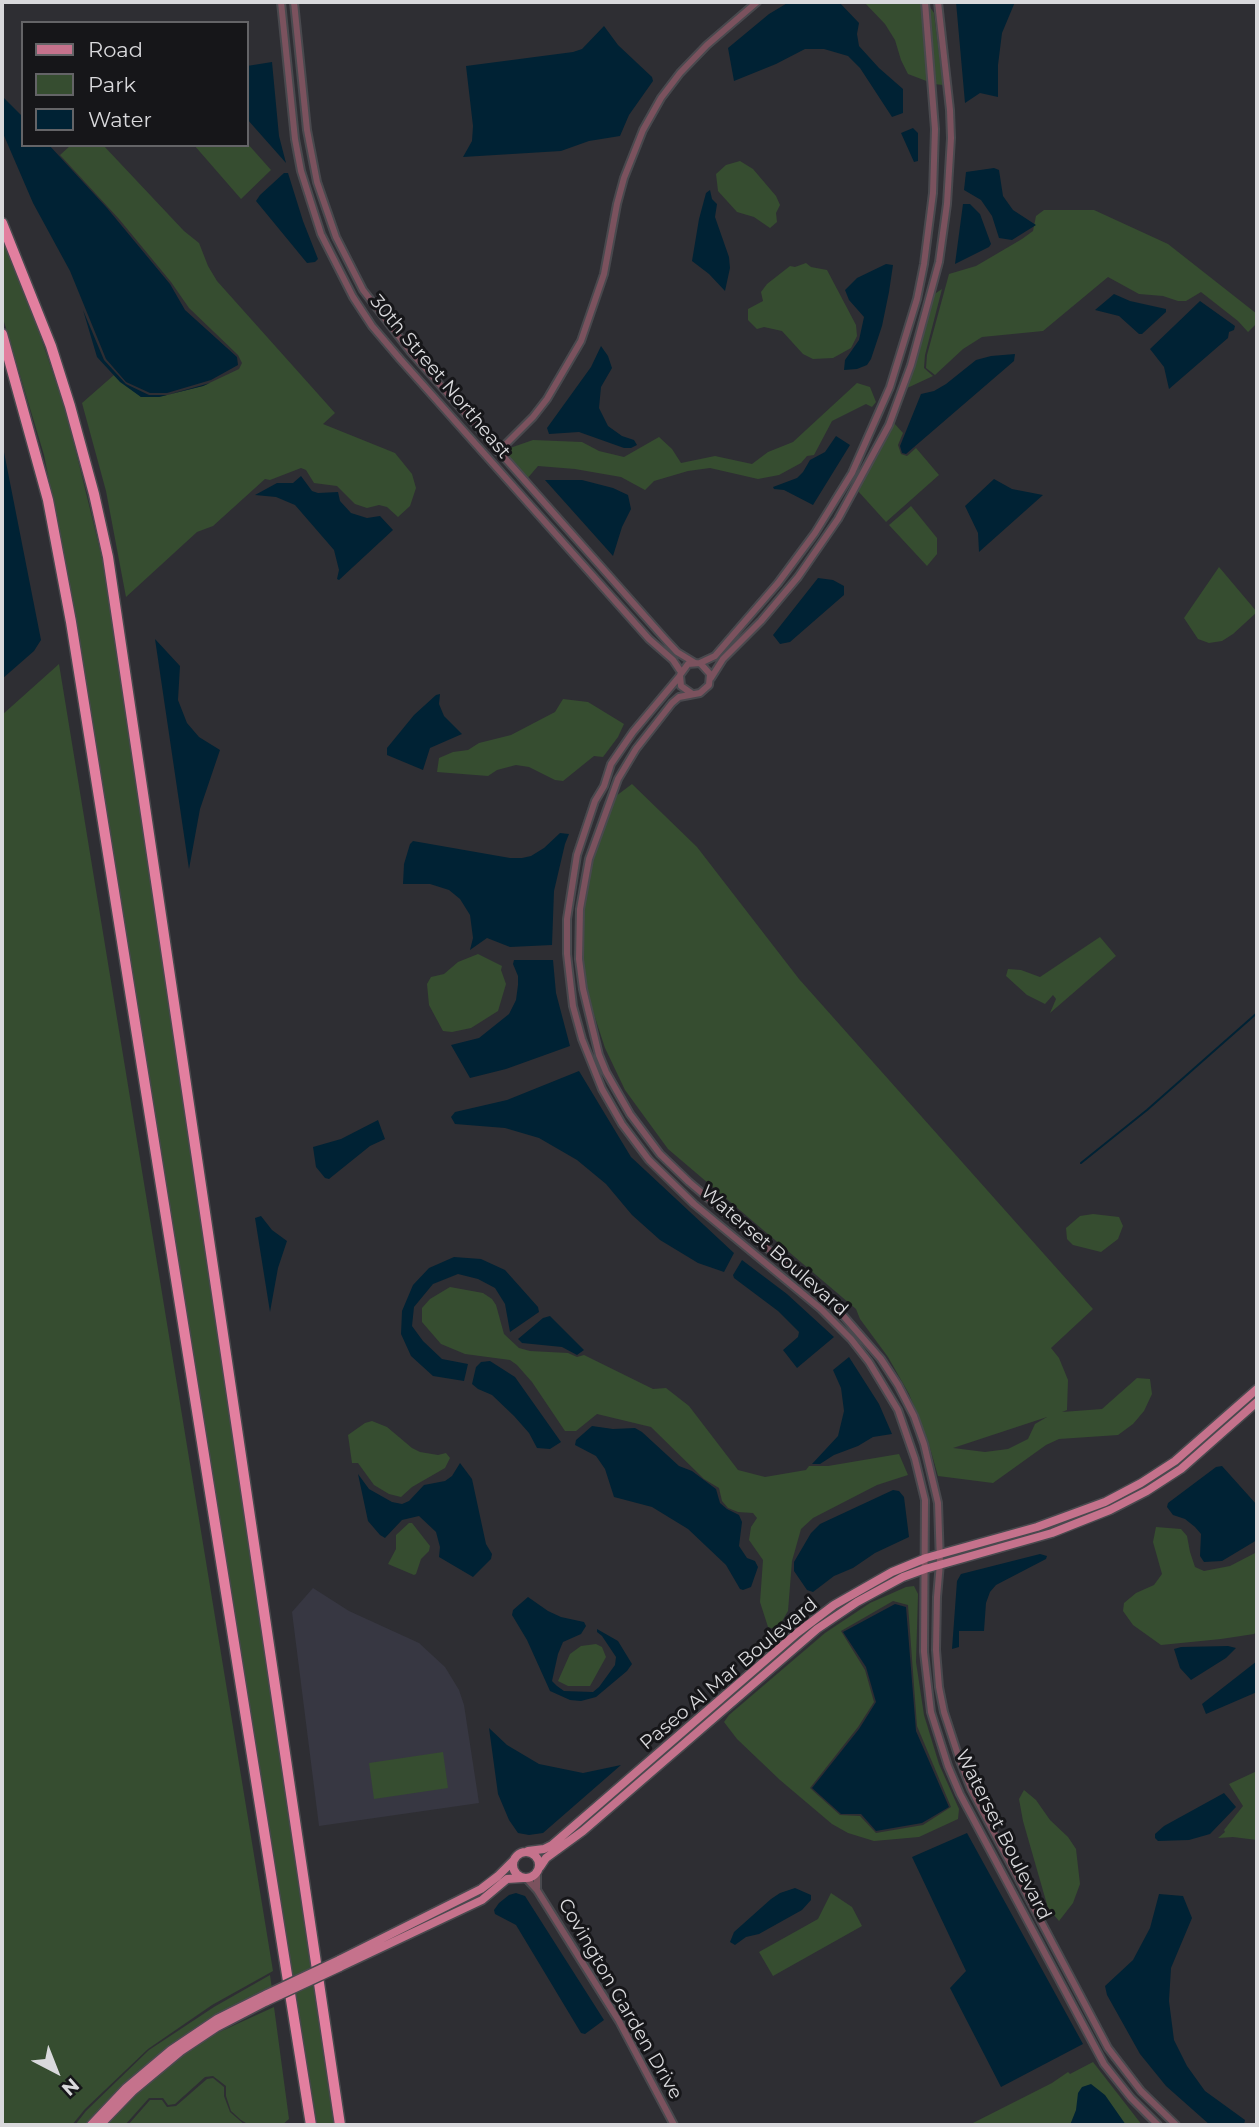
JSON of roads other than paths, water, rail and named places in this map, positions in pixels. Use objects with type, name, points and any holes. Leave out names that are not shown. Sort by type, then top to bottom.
[{"type":"highway","points":[[2,223],[63,382],[94,494],[108,557],[340,2125]]},
{"type":"highway","points":[[2,334],[48,499],[71,622],[311,2125]]},
{"type":"main road","name":"Paseo Al Mar Boulevard","points":[[528,1852],[552,1845],[813,1621],[859,1590],[940,1552],[1037,1527],[1105,1502],[1175,1461],[1257,1389]]},
{"type":"main road","name":"Paseo Al Mar Boulevard","points":[[538,1870],[546,1858],[583,1831],[817,1629],[881,1588],[925,1569],[1052,1532],[1110,1510],[1147,1491],[1181,1469],[1257,1402]]},
{"type":"main road","points":[[92,2125],[126,2088],[171,2050],[217,2019],[256,2003],[381,1948],[482,1900],[507,1879],[524,1878],[538,1870],[537,1857],[522,1852],[488,1885],[256,2003],[166,2063],[133,2091],[100,2125]]},
{"type":"main road","points":[[514,1860],[514,1871],[524,1878]]},
{"type":"street","name":"30th Street Northeast","points":[[281,2],[295,139],[301,171],[321,234],[353,297],[372,326],[400,359],[649,639],[673,660],[680,675]]},
{"type":"street","name":"30th Street Northeast","points":[[294,2],[307,130],[317,182],[336,237],[363,290],[391,328],[498,452],[665,639],[677,652],[698,663]]},
{"type":"street","points":[[498,452],[547,399],[580,341],[604,274],[624,178],[643,130],[661,98],[707,45],[757,2]]},
{"type":"street","points":[[925,2],[935,129],[933,193],[917,299],[890,387],[852,473],[815,533],[778,583],[715,656],[685,666],[680,675],[683,689],[691,694],[705,690],[723,659],[772,609],[838,519],[880,443],[911,365],[939,262],[949,183],[950,110],[938,2]]},
{"type":"street","points":[[285,45],[298,44]]},
{"type":"street","points":[[698,663],[707,668],[711,680]]},
{"type":"street","name":"Waterset Boulevard","points":[[680,675],[633,732],[611,764],[577,855],[568,908],[567,954],[573,1006],[582,1039],[602,1089],[622,1124],[649,1160],[685,1195],[821,1309],[851,1339],[869,1362],[898,1410],[915,1458],[925,1500],[924,1652],[931,1712],[948,1766],[960,1794],[1104,2064],[1131,2098],[1158,2125]]},
{"type":"street","name":"Waterset Boulevard","points":[[691,694],[672,703],[627,762],[618,779],[589,859],[580,909],[579,959],[593,1034],[606,1072],[660,1154],[689,1182],[833,1304],[881,1359],[903,1395],[925,1444],[937,1503],[940,1563],[936,1650],[939,1687],[951,1739],[971,1789],[1108,2048],[1142,2091],[1176,2125]]},
{"type":"street","name":"Covington Garden Drive","points":[[537,1890],[538,1870]]},
{"type":"street","name":"Covington Garden Drive","points":[[524,1878],[537,1890],[619,2021],[674,2125]]},
{"type":"water","points":[[789,2],[839,2],[859,23],[859,46],[903,89],[903,113],[892,117],[860,68],[848,56],[824,49],[805,49],[734,81],[728,48],[769,14]]},
{"type":"water","points":[[956,2],[1015,2],[1002,33],[998,97],[980,93],[965,103]]},
{"type":"water","points":[[604,26],[618,45],[653,81],[629,115],[620,136],[589,141],[561,151],[463,157],[472,141],[473,126],[466,66],[573,52],[582,49]]},
{"type":"water","points":[[272,62],[279,136],[286,163],[248,120],[248,66]]},
{"type":"water","points":[[2,96],[21,115],[21,147],[51,147],[107,208],[170,284],[185,310],[237,357],[238,365],[211,380],[167,393],[150,393],[126,382],[106,359],[70,271],[33,203],[2,131]]},
{"type":"water","points":[[913,128],[918,133],[918,161],[914,162],[901,133]]},
{"type":"water","points":[[994,168],[999,170],[1003,196],[1013,210],[1036,225],[1012,240],[999,238],[992,216],[981,200],[964,190],[966,172]]},
{"type":"water","points":[[284,173],[288,173],[318,259],[315,262],[307,263],[256,201]]},
{"type":"water","points":[[710,190],[712,199],[717,204],[715,217],[729,257],[730,268],[725,291],[692,261],[699,219],[706,193]]},
{"type":"water","points":[[963,204],[970,204],[980,214],[991,244],[955,264]]},
{"type":"water","points":[[886,264],[893,265],[889,292],[871,359],[867,365],[844,370],[845,360],[859,340],[864,317],[849,300],[845,290],[857,278]]},
{"type":"water","points":[[1114,294],[1130,301],[1166,309],[1166,312],[1139,334],[1119,316],[1095,310]]},
{"type":"water","points":[[1200,301],[1235,326],[1234,330],[1169,389],[1164,367],[1150,349]]},
{"type":"water","points":[[83,310],[104,360],[126,384],[149,395],[167,395],[141,397],[120,382],[97,357]]},
{"type":"water","points":[[601,346],[612,368],[601,387],[599,408],[608,426],[622,436],[634,440],[637,445],[631,448],[579,432],[549,434],[547,428],[591,367]]},
{"type":"water","points":[[1015,354],[1014,361],[906,454],[902,453],[900,446],[921,394],[946,384],[976,360]]},
{"type":"water","points":[[836,436],[850,445],[813,505],[784,490],[774,489],[773,487],[797,478],[810,460],[825,452]]},
{"type":"water","points":[[2,442],[41,640],[34,651],[2,679]]},
{"type":"water","points":[[301,476],[312,491],[338,492],[340,501],[351,513],[367,518],[380,516],[393,530],[339,580],[334,550],[295,505],[276,497],[255,495],[277,483],[293,483]]},
{"type":"water","points":[[994,479],[1012,489],[1043,495],[979,552],[978,533],[965,506]]},
{"type":"water","points":[[545,480],[582,480],[628,495],[631,509],[613,556]]},
{"type":"water","points":[[818,578],[833,580],[844,586],[844,595],[790,642],[780,644],[773,635]]},
{"type":"water","points":[[155,639],[180,666],[178,700],[187,723],[199,737],[220,750],[200,809],[189,869]]},
{"type":"water","points":[[440,694],[439,704],[444,716],[462,734],[430,748],[423,770],[387,755],[387,748],[414,715]]},
{"type":"water","points":[[560,833],[569,834],[554,891],[552,945],[510,947],[487,938],[470,950],[473,938],[470,915],[460,899],[449,890],[430,884],[403,884],[404,864],[413,841],[522,858],[544,848]]},
{"type":"water","points":[[514,960],[553,960],[556,993],[570,1046],[506,1069],[470,1078],[451,1045],[479,1038],[509,1014],[516,1000],[518,985]]},
{"type":"water","points":[[579,1071],[631,1157],[734,1253],[724,1272],[698,1263],[660,1240],[632,1215],[606,1184],[577,1160],[539,1138],[505,1128],[455,1124],[451,1117],[455,1112],[507,1100]]},
{"type":"water","points":[[378,1120],[385,1139],[370,1146],[329,1179],[325,1178],[316,1167],[313,1147],[341,1139]]},
{"type":"water","points":[[261,1216],[272,1230],[287,1241],[278,1268],[270,1312],[255,1218]]},
{"type":"water","points":[[454,1257],[481,1259],[505,1270],[538,1307],[539,1312],[510,1332],[505,1304],[495,1288],[478,1279],[458,1274],[433,1284],[414,1307],[412,1326],[442,1359],[468,1364],[464,1381],[433,1376],[411,1356],[401,1334],[402,1311],[413,1285],[429,1268]]},
{"type":"water","points":[[742,1260],[787,1294],[834,1337],[797,1368],[783,1350],[798,1337],[799,1332],[778,1311],[734,1278],[733,1275]]},
{"type":"water","points":[[550,1316],[584,1350],[577,1355],[562,1347],[522,1343],[518,1339],[543,1318]]},
{"type":"water","points":[[849,1357],[879,1404],[892,1434],[873,1437],[820,1464],[812,1464],[838,1436],[844,1411],[841,1388],[833,1370]]},
{"type":"water","points":[[490,1361],[515,1377],[561,1442],[550,1449],[537,1448],[529,1433],[514,1416],[492,1395],[472,1384],[476,1367],[481,1362]]},
{"type":"water","points":[[592,1426],[635,1428],[679,1466],[692,1471],[716,1489],[720,1503],[739,1515],[742,1522],[739,1546],[747,1558],[755,1561],[758,1567],[751,1587],[740,1589],[726,1565],[688,1529],[652,1507],[614,1497],[605,1469],[596,1456],[575,1445],[576,1440]]},
{"type":"water","points":[[460,1463],[472,1479],[486,1544],[492,1554],[491,1559],[473,1577],[439,1557],[440,1547],[436,1532],[419,1516],[402,1520],[385,1538],[380,1535],[368,1521],[358,1474],[369,1489],[392,1502],[402,1504],[409,1501],[424,1485],[445,1481],[452,1476]]},
{"type":"water","points":[[1222,1466],[1257,1505],[1257,1540],[1222,1561],[1204,1562],[1200,1556],[1201,1534],[1185,1519],[1173,1515],[1167,1507],[1168,1503],[1216,1467]]},
{"type":"water","points":[[893,1490],[899,1491],[904,1497],[909,1537],[834,1576],[813,1592],[807,1590],[794,1571],[794,1562],[811,1533],[820,1524]]},
{"type":"water","points":[[1040,1554],[1047,1556],[1046,1559],[996,1585],[990,1592],[986,1603],[984,1631],[959,1631],[959,1647],[952,1649],[957,1581],[961,1574]]},
{"type":"water","points":[[528,1597],[548,1611],[584,1622],[586,1626],[581,1634],[563,1642],[558,1654],[552,1681],[564,1691],[593,1692],[615,1665],[616,1657],[597,1629],[618,1641],[632,1664],[596,1697],[581,1701],[570,1700],[550,1691],[527,1640],[512,1615],[513,1610]]},
{"type":"water","points":[[895,1604],[906,1607],[916,1731],[949,1807],[922,1823],[876,1831],[861,1814],[841,1814],[812,1788],[859,1729],[876,1702],[866,1667],[843,1632]]},
{"type":"water","points":[[1181,1647],[1236,1648],[1226,1658],[1191,1680],[1180,1668],[1174,1649]]},
{"type":"water","points":[[1257,1661],[1257,1692],[1206,1714],[1202,1704]]},
{"type":"water","points":[[489,1728],[507,1745],[539,1764],[583,1773],[621,1765],[543,1833],[518,1833],[498,1794]]},
{"type":"water","points":[[1224,1793],[1236,1807],[1210,1834],[1189,1840],[1158,1841],[1155,1838],[1155,1834],[1164,1826]]},
{"type":"water","points":[[967,1833],[1083,2044],[1001,2087],[950,1988],[966,1971],[912,1857]]},
{"type":"water","points":[[795,1888],[811,1895],[811,1900],[802,1910],[735,1945],[730,1942],[734,1932],[771,1899]]},
{"type":"water","points":[[516,1893],[525,1896],[604,2020],[585,2034],[581,2033],[516,1925],[495,1914],[494,1910],[499,1903]]},
{"type":"water","points":[[1159,1894],[1183,1896],[1192,1918],[1171,1968],[1169,2001],[1174,2040],[1187,2066],[1205,2091],[1245,2120],[1244,2125],[1210,2125],[1166,2086],[1140,2054],[1107,1995],[1105,1986],[1133,1960],[1150,1928]]},
{"type":"water","points":[[1091,2084],[1105,2095],[1126,2125],[1070,2125],[1076,2110],[1078,2093],[1082,2087]]},
{"type":"waterway","points":[[1081,1163],[1147,1110],[1257,1013]]}]
